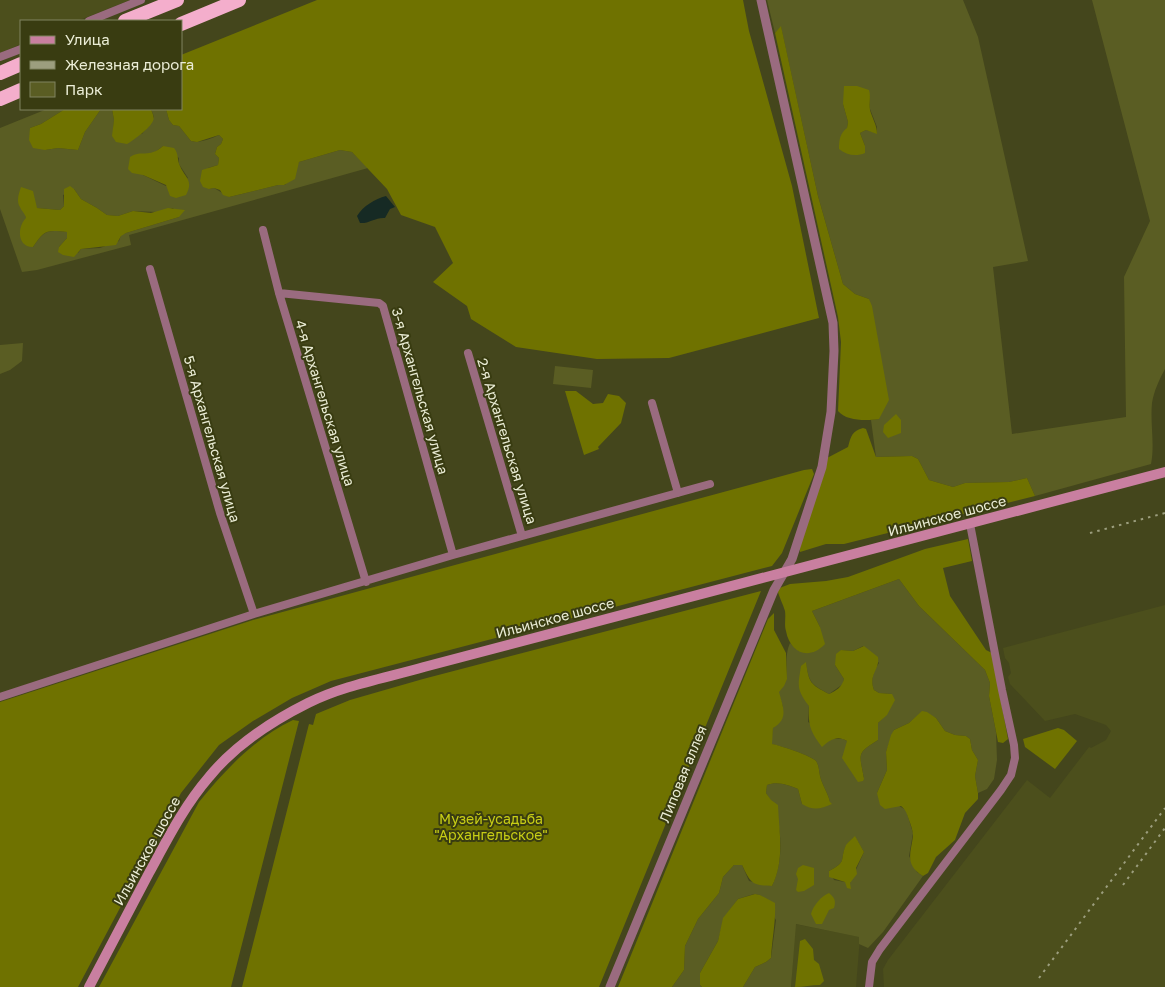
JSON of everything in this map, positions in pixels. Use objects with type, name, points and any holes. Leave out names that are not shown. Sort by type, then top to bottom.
[{"type":"highway","points":[[128,20],[177,0]]},
{"type":"highway","points":[[182,24],[239,0]]},
{"type":"highway","points":[[0,73],[20,64]]},
{"type":"highway","points":[[0,99],[20,90]]},
{"type":"main road","name":"Ильинское шоссе","points":[[89,987],[192,798],[210,776],[254,735],[310,702],[348,688],[1165,472]]},
{"type":"street","points":[[91,20],[141,0]]},
{"type":"street","name":"Липовая аллея","points":[[610,987],[774,590],[792,559],[822,467],[831,412],[833,336],[831,313],[761,0]]},
{"type":"street","points":[[0,57],[20,49]]},
{"type":"street","name":"4-я Архангельская улица","points":[[263,230],[366,582]]},
{"type":"street","name":"5-я Архангельская улица","points":[[150,270],[220,513],[254,614]]},
{"type":"street","name":"3-я Архангельская улица","points":[[280,293],[378,303],[383,306],[453,555]]},
{"type":"street","name":"2-я Архангельская улица","points":[[468,353],[522,536]]},
{"type":"street","points":[[652,403],[678,493]]},
{"type":"street","points":[[0,697],[254,614],[453,555],[710,484]]},
{"type":"street","points":[[869,987],[872,962],[880,949],[1001,790],[1011,775],[1015,758],[1013,737],[970,524]]},
{"type":"shaded area","points":[[0,0],[130,0],[80,20],[20,20],[20,44],[0,53]]},
{"type":"shaded area","points":[[1165,605],[1165,987],[884,987],[883,969],[888,960],[1027,780],[1050,798],[1089,747],[1091,748],[1106,740],[1111,731],[1106,725],[1075,714],[1045,721],[1010,684],[1008,677],[1011,673],[1003,648]]},
{"type":"shaded area","points":[[795,924],[860,937],[856,987],[791,987]]},
{"type":"green space","points":[[317,0],[743,0],[749,31],[792,186],[819,318],[669,358],[597,359],[516,347],[471,319],[467,306],[433,282],[453,263],[435,227],[401,215],[387,189],[352,152],[340,150],[299,162],[295,179],[284,185],[229,197],[223,195],[220,190],[203,187],[200,181],[202,170],[218,165],[219,158],[215,154],[217,147],[223,139],[219,135],[197,142],[191,141],[179,126],[173,125],[169,120],[166,110],[182,110],[182,55]]},
{"type":"green space","points":[[767,0],[963,0],[978,37],[1028,261],[993,267],[1012,434],[1126,417],[1124,277],[1150,221],[1092,0],[1165,0],[1165,369],[1152,403],[1153,449],[1151,464],[1035,496],[1027,478],[1009,482],[965,483],[953,487],[929,480],[918,459],[912,456],[876,457],[871,420],[879,419],[869,299],[855,294],[843,284],[818,196],[781,27],[775,33]],"holes":[[[870,96],[870,109],[877,127],[877,133],[866,130],[860,133],[865,146],[847,128],[848,122],[843,104]]]},
{"type":"green space","points":[[781,26],[818,196],[843,284],[855,294],[869,299],[872,306],[889,400],[879,419],[862,420],[851,418],[838,411],[841,342],[838,317],[775,33]]},
{"type":"green space","points":[[844,86],[857,86],[869,90],[870,110],[877,134],[866,130],[860,133],[865,146],[865,153],[858,155],[851,155],[839,149],[840,137],[847,128],[848,122],[843,104]]},
{"type":"green space","points":[[45,110],[63,110],[41,124],[30,128],[45,150],[58,148],[78,150],[85,132],[100,110],[112,110],[114,120],[113,136],[142,134],[154,117],[151,110],[166,110],[169,120],[173,125],[179,126],[191,141],[202,141],[219,135],[223,139],[217,147],[215,154],[219,158],[218,165],[208,168],[209,189],[214,188],[229,197],[285,185],[299,162],[340,150],[352,152],[368,168],[129,235],[131,245],[37,270],[22,272],[0,209],[0,128]],"holes":[[[163,146],[179,158],[179,164],[188,178],[166,186],[143,175],[147,154],[154,153]],[[74,189],[81,199],[107,215],[118,216],[133,211],[157,212],[173,208],[179,217],[126,233],[121,235],[119,241],[100,248],[81,249],[78,253],[59,247],[67,238],[67,232],[47,232],[40,237],[33,247],[25,213],[37,208],[60,210],[64,206],[63,195]]]},
{"type":"green space","points":[[63,110],[100,110],[85,132],[78,150],[33,148],[29,140],[30,128],[41,124]]},
{"type":"green space","points":[[112,110],[151,110],[154,116],[151,124],[138,137],[127,144],[116,142],[112,136],[114,120]]},
{"type":"green space","points":[[163,146],[176,150],[178,162],[189,182],[186,195],[176,198],[170,196],[166,185],[143,175],[132,173],[128,169],[130,157],[153,152]]},
{"type":"green space","points":[[70,186],[81,199],[107,215],[118,216],[133,211],[151,213],[168,208],[185,210],[179,217],[126,233],[121,236],[116,245],[81,249],[74,257],[58,252],[59,247],[67,238],[67,232],[46,232],[33,247],[24,244],[21,240],[20,231],[26,218],[18,200],[21,187],[33,191],[37,208],[60,210],[64,206],[64,189]]},
{"type":"green space","points":[[23,343],[22,361],[10,370],[0,374],[0,345]]},
{"type":"green space","points":[[555,366],[593,370],[591,388],[553,384]]},
{"type":"green space","points":[[565,391],[576,391],[593,404],[603,403],[608,394],[619,396],[626,403],[621,423],[598,447],[599,449],[584,455]]},
{"type":"green space","points":[[896,414],[901,420],[901,433],[888,438],[883,432],[884,425]]},
{"type":"green space","points":[[863,428],[866,429],[876,457],[912,456],[918,459],[929,480],[953,487],[965,483],[1009,482],[1027,478],[1035,496],[844,544],[826,544],[800,552],[800,545],[827,458],[848,447],[852,434]]},
{"type":"green space","points":[[812,469],[814,474],[782,553],[772,566],[331,681],[292,698],[253,721],[219,745],[181,793],[78,987],[0,987],[0,702],[253,620]]},
{"type":"green space","points":[[968,539],[972,561],[943,568],[950,596],[986,650],[992,653],[1008,739],[1003,743],[998,742],[989,696],[990,683],[985,670],[919,606],[899,579],[812,611],[820,627],[825,644],[813,652],[807,653],[796,649],[788,639],[785,626],[785,611],[777,589],[790,584],[848,577],[925,549]]},
{"type":"green space","points":[[899,579],[919,606],[985,670],[990,683],[989,696],[996,732],[997,760],[994,779],[987,789],[978,793],[975,776],[978,760],[972,750],[970,739],[966,736],[955,735],[945,731],[936,718],[922,712],[909,723],[894,730],[886,752],[887,770],[877,793],[906,810],[913,833],[909,856],[917,872],[923,876],[883,932],[868,948],[859,944],[859,937],[796,924],[791,987],[743,987],[755,967],[771,958],[776,920],[760,895],[754,894],[738,899],[724,918],[718,941],[700,973],[700,985],[702,987],[672,987],[684,970],[685,946],[698,919],[719,893],[723,877],[734,865],[742,865],[749,881],[772,886],[779,864],[780,839],[776,814],[766,793],[767,785],[779,783],[798,789],[802,804],[830,802],[816,761],[795,751],[771,744],[773,728],[783,707],[778,692],[785,681],[790,643],[799,651],[820,627],[812,611]],"holes":[[[863,646],[879,663],[873,676],[874,690],[879,693],[892,694],[888,710],[878,723],[878,740],[866,748],[861,755],[864,779],[847,741],[832,739],[808,722],[809,706],[806,663],[808,675],[812,682],[829,694],[843,684],[844,679],[835,665],[841,650],[853,651]],[[855,837],[864,852],[850,883],[834,880],[829,871],[841,863],[846,846]]]},
{"type":"green space","name":"Музей-усадьба \"Архангельское\"","points":[[761,591],[599,987],[242,987],[309,724],[313,725],[316,714],[350,700],[423,679]]},
{"type":"green space","points":[[774,613],[774,630],[786,653],[787,679],[779,692],[784,712],[781,721],[773,728],[772,744],[788,748],[816,761],[822,783],[832,804],[821,808],[810,808],[802,804],[798,789],[779,783],[767,785],[766,793],[778,805],[780,836],[779,866],[772,886],[756,884],[750,880],[742,865],[734,865],[723,877],[719,893],[698,919],[685,946],[684,970],[672,987],[618,987],[768,619]]},
{"type":"green space","points":[[864,646],[878,657],[872,680],[874,690],[879,693],[892,694],[895,700],[887,715],[878,723],[878,740],[862,752],[861,759],[864,779],[858,782],[842,758],[847,741],[840,738],[834,739],[822,747],[815,737],[809,718],[809,706],[800,691],[799,683],[801,666],[806,662],[811,682],[829,694],[834,692],[844,679],[835,665],[836,654],[841,650],[853,651]]},
{"type":"green space","points":[[922,711],[936,718],[945,731],[955,735],[966,736],[970,739],[972,750],[978,760],[975,776],[978,799],[965,813],[955,840],[936,857],[928,873],[923,876],[917,872],[911,863],[910,853],[913,834],[906,812],[901,806],[885,809],[880,805],[877,793],[887,770],[886,752],[891,735],[894,730],[909,723]]},
{"type":"green space","points":[[293,720],[299,721],[231,987],[99,987],[199,802],[219,778],[253,745]]},
{"type":"green space","points":[[1058,728],[1064,730],[1077,741],[1055,769],[1025,747],[1023,739]]},
{"type":"green space","points":[[855,836],[864,852],[856,868],[857,874],[850,883],[851,889],[847,888],[845,882],[829,877],[829,871],[841,863],[846,845]]},
{"type":"green space","points":[[803,865],[814,868],[814,885],[798,892],[796,890],[798,879],[796,874],[798,868]]},
{"type":"green space","points":[[829,893],[833,896],[834,908],[829,910],[822,924],[816,924],[811,914],[812,911],[820,899]]},
{"type":"green space","points":[[755,894],[775,903],[771,958],[755,967],[743,987],[702,987],[700,985],[700,973],[718,941],[723,918],[738,899]]},
{"type":"green space","points":[[805,939],[813,949],[814,960],[819,964],[824,981],[820,985],[795,987],[800,941]]},
{"type":"water","points":[[386,196],[395,207],[390,209],[385,218],[360,223],[357,216],[363,209],[374,201]]},
{"type":"railway","points":[[1090,533],[1165,513]]},
{"type":"railway","points":[[1039,978],[1165,808]]},
{"type":"railway","points":[[1123,885],[1165,828]]}]
